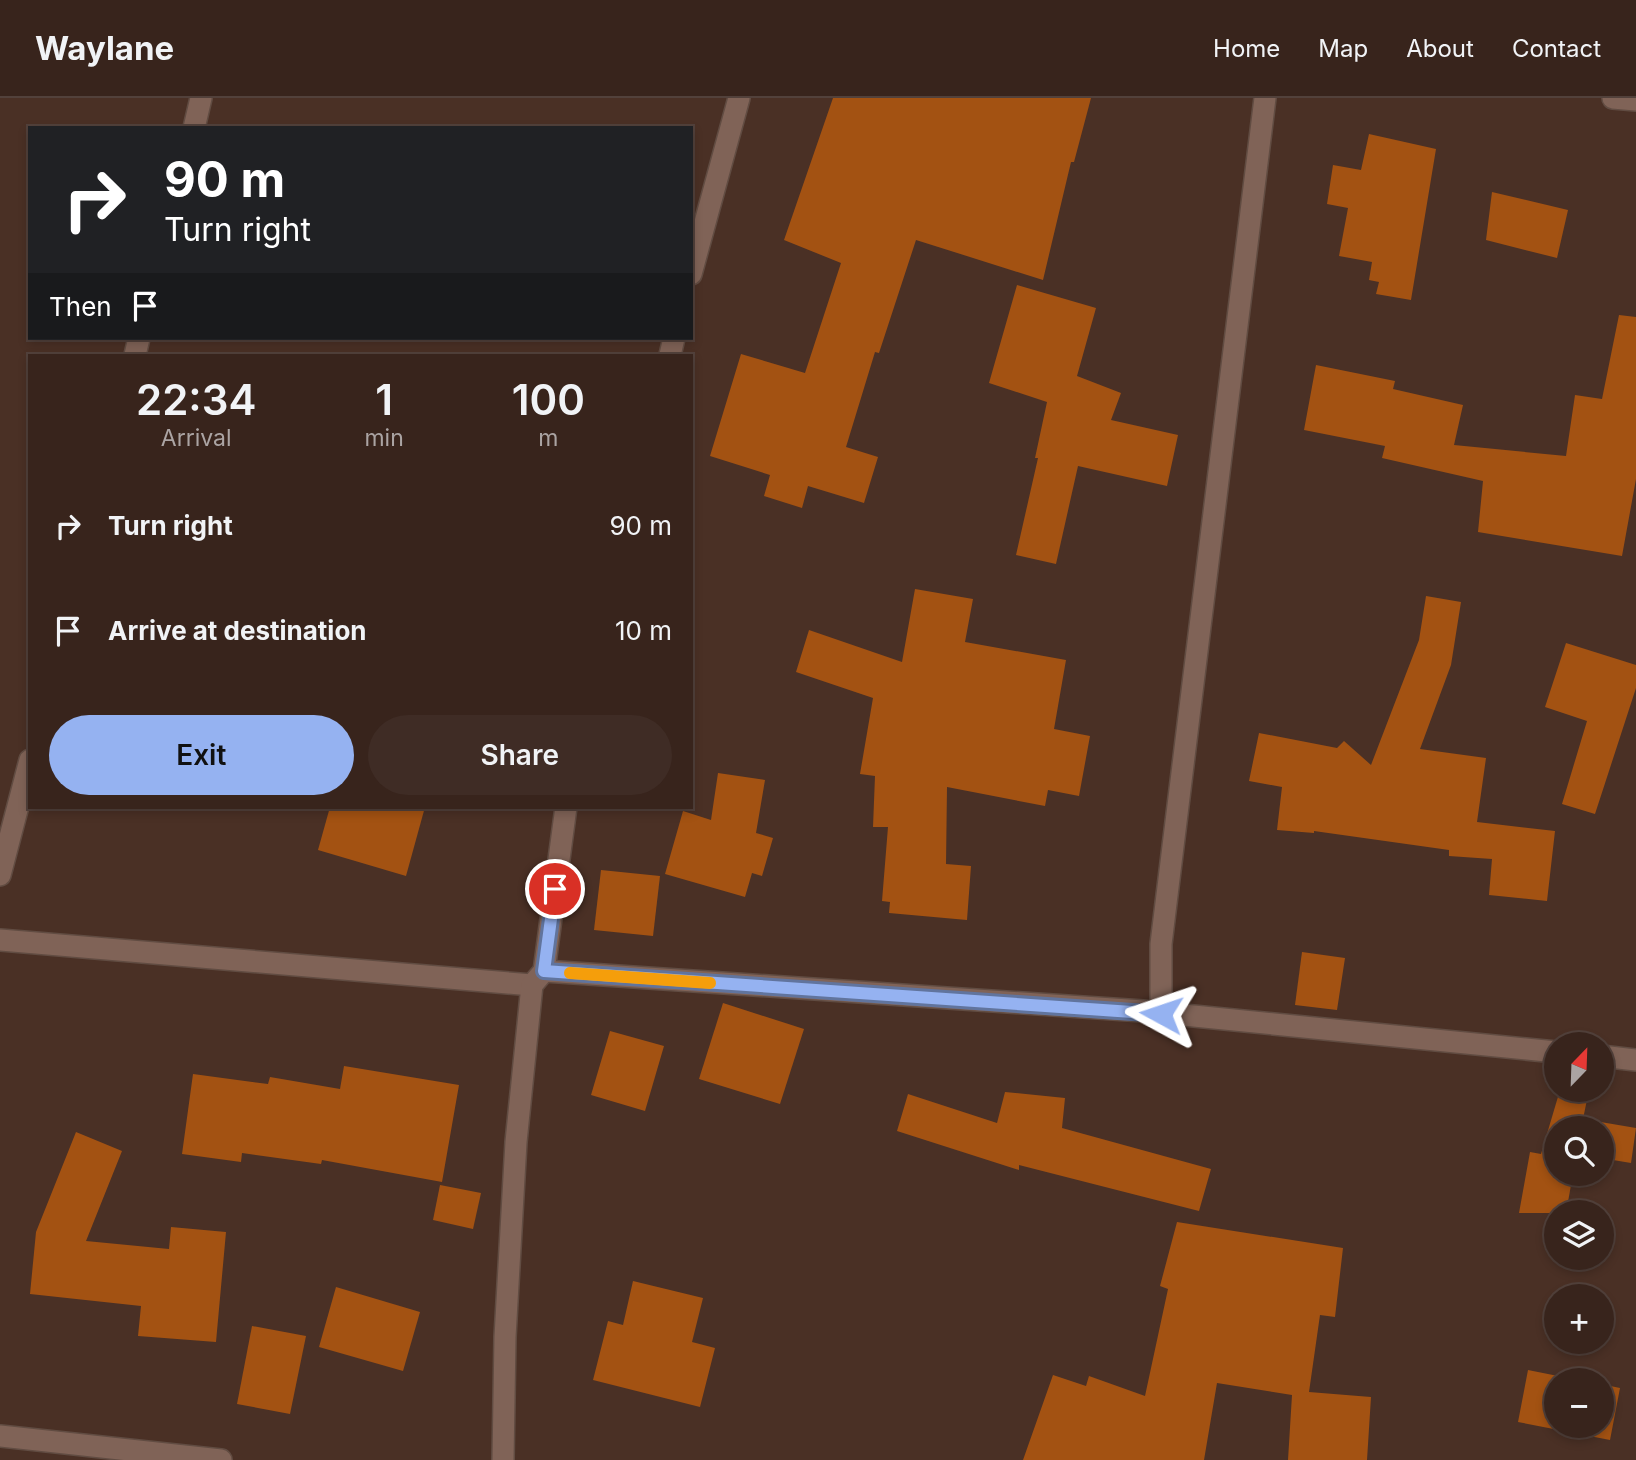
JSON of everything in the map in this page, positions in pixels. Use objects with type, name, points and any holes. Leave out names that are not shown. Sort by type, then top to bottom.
[{"type":"street","points":[[194,126],[201,98]]},
{"type":"street","points":[[693,267],[739,98]]},
{"type":"street","points":[[1161,1014],[1159,965],[1162,930],[1265,98]]},
{"type":"street","points":[[1613,98],[1636,100]]},
{"type":"street","points":[[0,875],[28,768]]},
{"type":"street","points":[[503,1460],[505,1337],[515,1156],[538,978],[566,809]]},
{"type":"street","points":[[0,940],[538,978],[1161,1014],[1293,1024],[1544,1051]]},
{"type":"street","points":[[1614,1057],[1636,1060]]},
{"type":"street","points":[[0,1436],[221,1460]]},
{"type":"building","points":[[833,98],[1091,98],[1074,162],[1071,162],[1043,280],[916,240],[879,353],[875,352],[846,447],[878,457],[864,503],[808,486],[802,508],[764,496],[770,475],[710,456],[741,354],[805,373],[841,263],[784,240]]},
{"type":"building","points":[[1369,134],[1436,149],[1411,300],[1376,294],[1379,282],[1369,280],[1372,262],[1339,256],[1348,208],[1327,204],[1333,165],[1361,170]]},
{"type":"building","points":[[1492,192],[1568,210],[1557,258],[1486,240]]},
{"type":"building","points":[[1017,285],[1096,308],[1077,376],[1121,393],[1111,420],[1178,435],[1167,486],[1078,466],[1056,564],[1016,555],[1038,458],[1035,458],[1047,402],[989,383]]},
{"type":"building","points":[[1619,315],[1636,317],[1636,479],[1622,556],[1478,532],[1483,481],[1382,458],[1385,446],[1304,430],[1316,365],[1395,381],[1393,389],[1463,405],[1454,445],[1566,456],[1575,395],[1602,399]]},
{"type":"building","points":[[915,589],[973,599],[965,642],[1066,660],[1054,729],[1090,736],[1079,796],[1048,790],[1045,806],[947,787],[946,864],[971,866],[967,920],[889,913],[890,902],[882,901],[888,827],[873,827],[875,776],[860,774],[873,698],[796,672],[809,630],[902,662]]},
{"type":"building","points":[[1426,596],[1461,602],[1451,665],[1420,749],[1486,758],[1477,822],[1555,831],[1547,901],[1489,895],[1492,859],[1449,856],[1449,850],[1314,831],[1277,830],[1282,787],[1249,781],[1259,733],[1337,748],[1344,741],[1371,765],[1419,640]]},
{"type":"building","points":[[1566,643],[1636,665],[1636,688],[1595,814],[1562,804],[1587,721],[1545,707]]},
{"type":"building","points":[[718,773],[765,780],[756,833],[773,838],[762,876],[752,873],[745,897],[665,874],[683,811],[711,820]]},
{"type":"building","points":[[329,809],[424,809],[406,876],[318,850]]},
{"type":"building","points":[[601,870],[660,876],[653,936],[594,930]]},
{"type":"building","points":[[1302,952],[1345,958],[1337,1010],[1295,1005]]},
{"type":"building","points":[[723,1003],[804,1029],[780,1104],[699,1079]]},
{"type":"building","points":[[610,1031],[664,1046],[645,1111],[591,1095]]},
{"type":"building","points":[[344,1066],[459,1085],[442,1182],[322,1160],[321,1164],[242,1153],[241,1162],[182,1154],[193,1074],[268,1084],[270,1077],[340,1089]]},
{"type":"building","points":[[1005,1092],[1065,1098],[1062,1128],[1211,1169],[1199,1211],[1019,1165],[1019,1170],[897,1131],[908,1094],[997,1123]]},
{"type":"building","points":[[1556,1102],[1587,1102],[1584,1116],[1552,1116]]},
{"type":"building","points":[[1614,1124],[1636,1128],[1631,1163],[1614,1160]]},
{"type":"building","points":[[76,1132],[122,1151],[86,1241],[169,1249],[171,1227],[226,1232],[216,1342],[138,1336],[141,1306],[30,1294],[36,1232]]},
{"type":"building","points":[[1544,1144],[1544,1186],[1571,1186],[1568,1200],[1544,1200],[1544,1213],[1519,1213],[1530,1152],[1541,1154]]},
{"type":"building","points":[[440,1185],[481,1193],[473,1229],[433,1220]]},
{"type":"building","points":[[1177,1222],[1343,1248],[1335,1317],[1320,1315],[1309,1392],[1371,1397],[1367,1460],[1288,1460],[1292,1395],[1217,1383],[1204,1460],[1023,1460],[1053,1375],[1086,1386],[1089,1376],[1145,1396],[1168,1289],[1160,1286]]},
{"type":"building","points":[[633,1281],[703,1298],[692,1342],[715,1348],[700,1407],[593,1380],[608,1321],[623,1325]]},
{"type":"building","points":[[336,1287],[420,1312],[403,1371],[319,1347]]},
{"type":"building","points":[[252,1326],[306,1336],[290,1414],[237,1404]]},
{"type":"building","points":[[1528,1370],[1544,1373],[1544,1427],[1518,1422]]},
{"type":"building","points":[[1614,1387],[1620,1388],[1614,1419]]},
{"type":"slow traffic","points":[[570,973],[710,983]]},
{"type":"route","points":[[555,889],[544,971],[1161,1014]]}]
